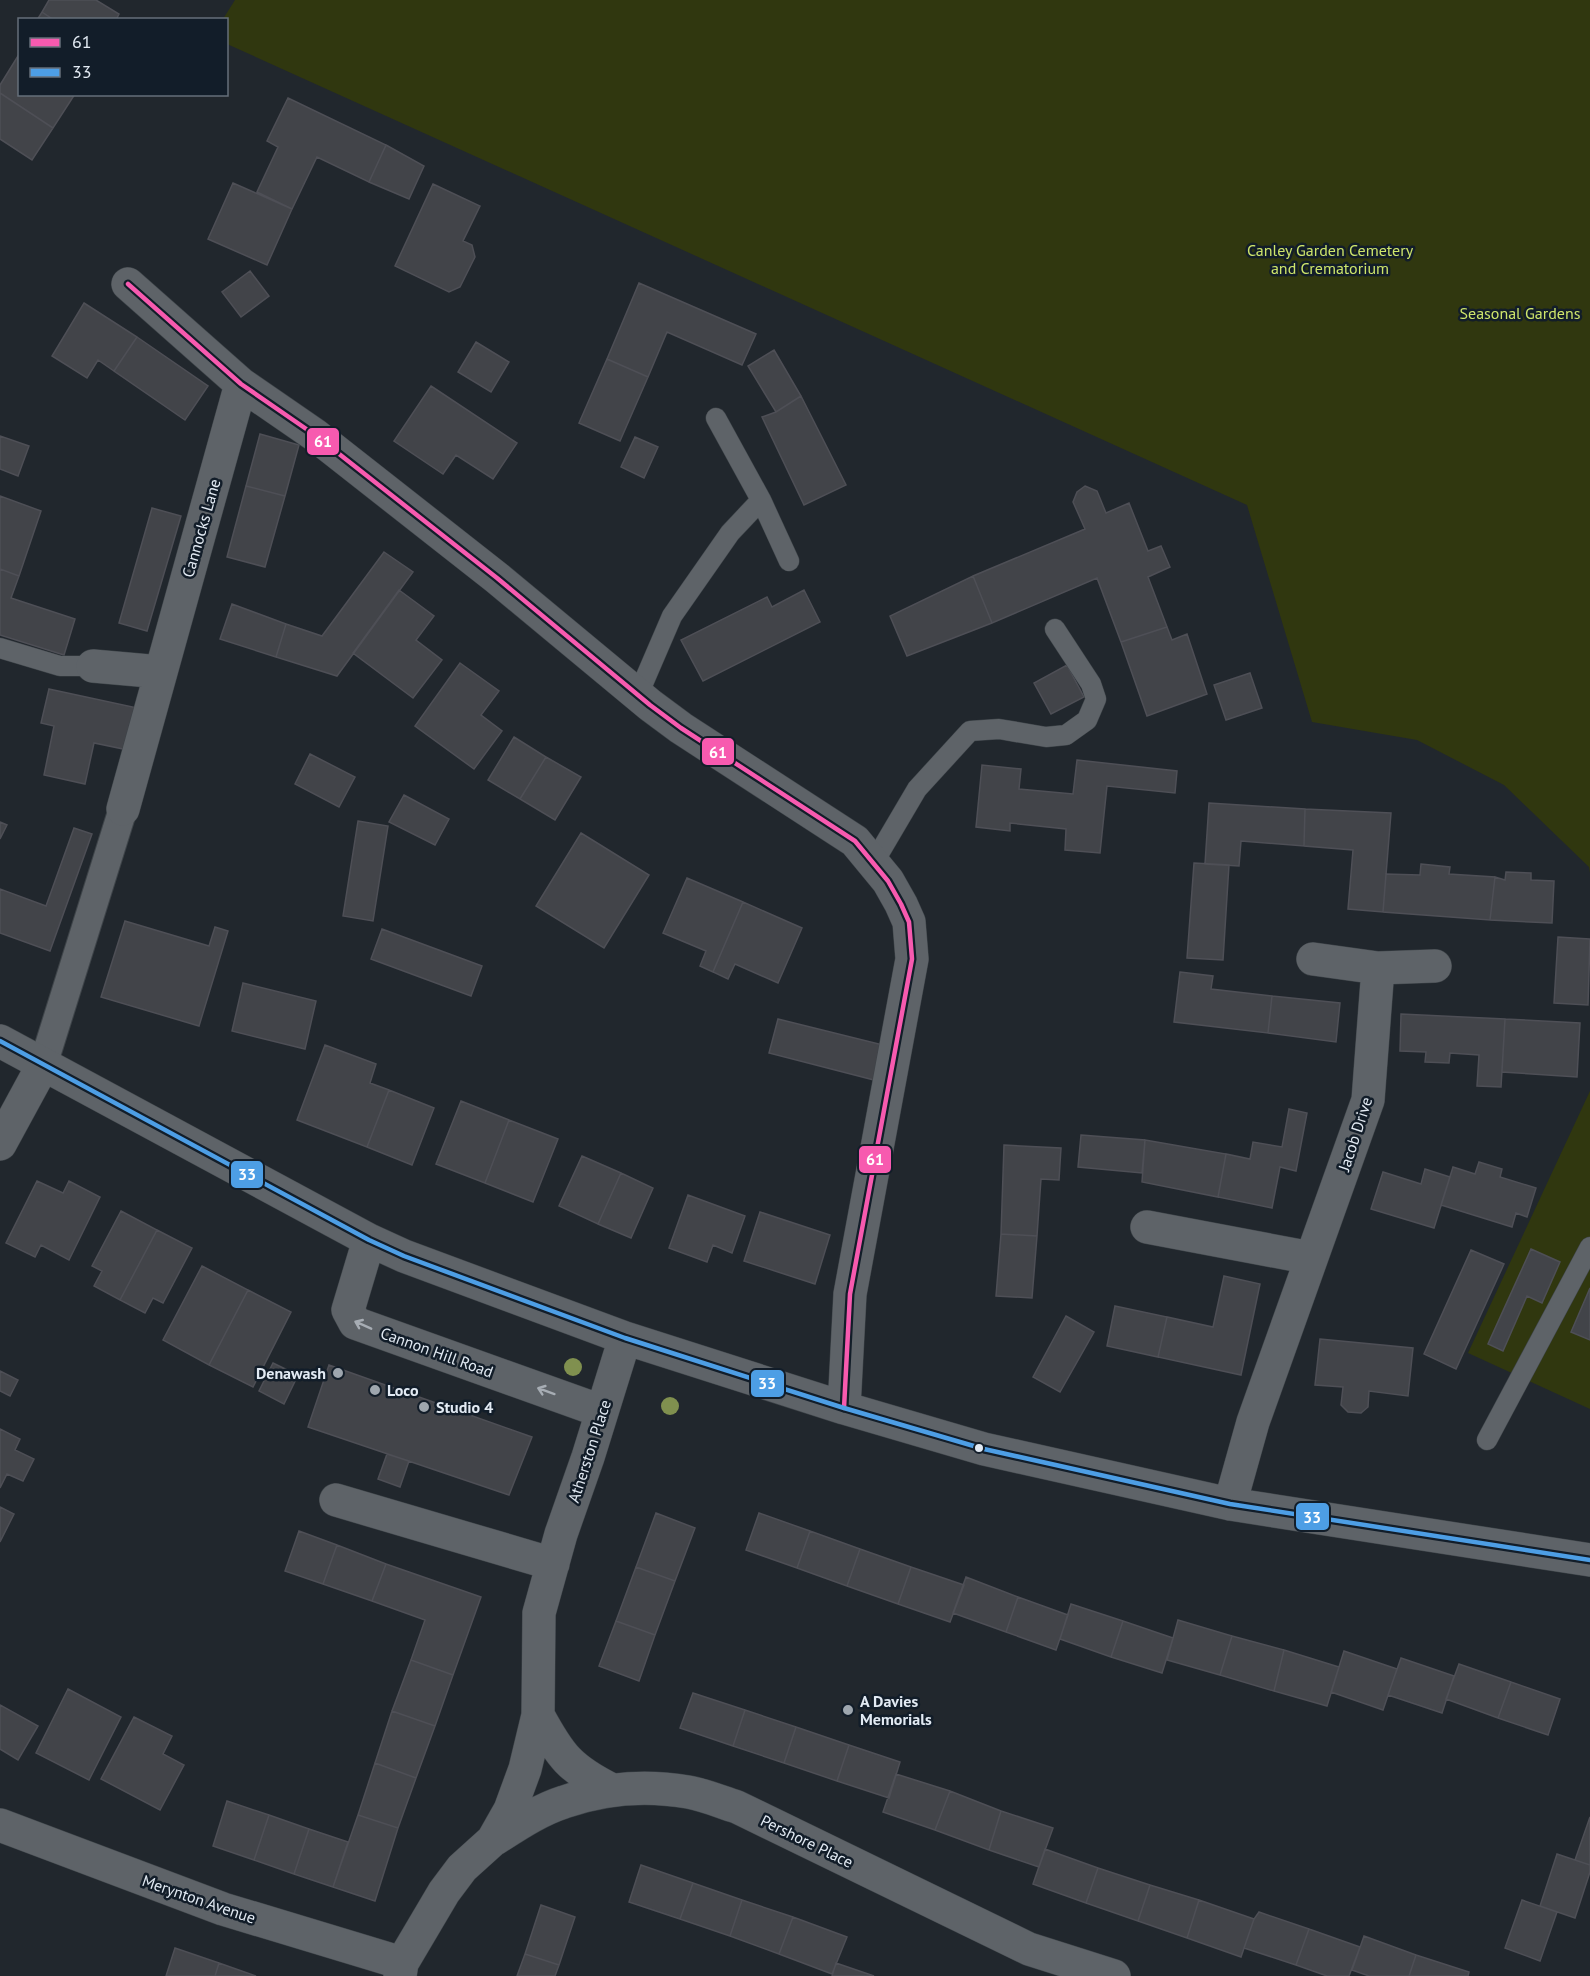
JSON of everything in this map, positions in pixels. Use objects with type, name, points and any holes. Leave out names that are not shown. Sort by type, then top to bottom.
[{"type":"street","points":[[128,285],[241,384],[315,435],[497,578],[681,728],[855,841],[888,881],[909,922],[912,958],[850,1294],[844,1408]]},
{"type":"street","name":"Cannocks Lane","points":[[123,809],[241,384]]},
{"type":"street","points":[[93,666],[161,672]]},
{"type":"street","points":[[0,1144],[43,1065],[123,809]]},
{"type":"street","points":[[1313,959],[1378,968],[1435,966]]},
{"type":"street","name":"Jacob Drive","points":[[1230,1504],[1253,1422],[1368,1100],[1378,968]]},
{"type":"street","points":[[0,1041],[369,1240],[404,1256],[625,1338],[844,1408],[984,1449],[1230,1504],[1590,1560]]},
{"type":"street","points":[[1147,1227],[1311,1258]]},
{"type":"street","name":"Cannon Hill Road","points":[[369,1240],[348,1310],[355,1323],[601,1411]]},
{"type":"street","name":"Atherston Place","points":[[401,1969],[444,1892],[462,1868],[493,1840],[510,1810],[525,1769],[538,1714],[539,1613],[625,1338]]},
{"type":"street","points":[[336,1500],[553,1564]]},
{"type":"street","name":"Atherston Place","points":[[538,1714],[563,1757],[585,1776],[612,1790]]},
{"type":"street","name":"Pershore Place","points":[[493,1840],[532,1816],[565,1801],[612,1790],[652,1788],[690,1792],[737,1807],[1029,1949],[1114,1976]]},
{"type":"street","name":"Merynton Avenue","points":[[0,1825],[223,1909],[401,1969]]},
{"type":"lane","points":[[716,418],[761,500],[789,561]]},
{"type":"lane","points":[[638,695],[672,616],[730,533],[761,500]]},
{"type":"lane","points":[[874,862],[917,789],[970,731],[999,729],[1046,737],[1066,735],[1087,720],[1096,699],[1091,684],[1055,629]]},
{"type":"lane","points":[[0,648],[60,666],[93,666]]},
{"type":"lane","points":[[1487,1440],[1590,1247]]},
{"type":"green space","name":"Canley Garden Cemetery and Crematorium","points":[[235,0],[1590,0],[1590,873],[1589,867],[1504,785],[1417,740],[1312,722],[1247,505],[228,44],[228,18],[224,18]]},
{"type":"green space","points":[[1590,1091],[1590,1409],[1468,1353]]},
{"type":"building","points":[[49,0],[96,0],[119,14],[117,18],[51,18],[42,12]]},
{"type":"building","points":[[42,12],[51,18],[38,18]]},
{"type":"building","points":[[18,56],[18,96],[74,96],[53,128],[0,93],[0,85]]},
{"type":"building","points":[[0,93],[53,128],[32,160],[0,139]]},
{"type":"building","points":[[288,98],[386,145],[369,182],[317,157],[292,209],[257,192],[278,147],[267,141]]},
{"type":"building","points":[[386,145],[424,166],[409,199],[369,182]]},
{"type":"building","points":[[233,183],[292,209],[267,265],[208,239]]},
{"type":"building","points":[[433,184],[480,206],[463,241],[472,245],[475,257],[460,287],[449,292],[395,266]]},
{"type":"building","points":[[250,271],[269,296],[241,317],[222,292]]},
{"type":"building","points":[[639,283],[756,334],[742,365],[667,332],[648,377],[607,359]]},
{"type":"building","points":[[84,303],[137,337],[114,371],[98,360],[87,378],[52,356]]},
{"type":"building","points":[[137,337],[208,386],[185,420],[114,371]]},
{"type":"building","points":[[476,342],[509,362],[491,392],[458,372]]},
{"type":"building","points":[[774,350],[801,396],[776,412],[748,366]]},
{"type":"building","points":[[607,359],[648,377],[620,441],[579,423]]},
{"type":"building","points":[[431,386],[517,443],[493,479],[456,455],[443,474],[394,441]]},
{"type":"building","points":[[801,396],[846,485],[804,505],[762,417],[776,412]]},
{"type":"building","points":[[260,434],[299,445],[285,496],[246,486]]},
{"type":"building","points":[[0,436],[29,446],[18,476],[0,469]]},
{"type":"building","points":[[635,437],[658,447],[644,478],[621,467]]},
{"type":"building","points":[[246,486],[285,496],[265,567],[227,557]]},
{"type":"building","points":[[1085,486],[1097,491],[1106,513],[1129,503],[1148,551],[1161,546],[1170,567],[1148,577],[1167,627],[1121,642],[1097,578],[992,623],[973,576],[1085,529],[1073,502],[1077,492]]},
{"type":"building","points":[[0,496],[41,511],[19,576],[0,569]]},
{"type":"building","points":[[152,508],[181,516],[147,631],[119,623]]},
{"type":"building","points":[[384,552],[413,572],[337,676],[276,657],[286,624],[322,636]]},
{"type":"building","points":[[0,569],[19,576],[11,598],[75,619],[64,655],[0,635]]},
{"type":"building","points":[[973,576],[992,623],[907,656],[890,616]]},
{"type":"building","points":[[399,590],[434,616],[416,640],[442,660],[413,698],[353,653]]},
{"type":"building","points":[[804,590],[820,622],[703,681],[681,640],[767,597],[772,607]]},
{"type":"building","points":[[232,604],[286,624],[276,657],[220,639]]},
{"type":"building","points":[[1167,627],[1172,640],[1187,634],[1207,694],[1147,716],[1121,642]]},
{"type":"building","points":[[460,663],[499,691],[481,715],[502,731],[474,769],[415,726]]},
{"type":"building","points":[[1067,665],[1084,697],[1051,714],[1034,683]]},
{"type":"building","points":[[1250,673],[1262,708],[1226,720],[1214,685]]},
{"type":"building","points":[[49,689],[142,709],[133,751],[94,743],[85,784],[44,775],[54,726],[41,723]]},
{"type":"building","points":[[514,737],[546,757],[520,799],[488,780]]},
{"type":"building","points":[[310,754],[355,777],[339,807],[295,784]]},
{"type":"building","points":[[546,757],[581,777],[555,820],[520,799]]},
{"type":"building","points":[[1077,760],[1177,771],[1175,793],[1107,786],[1100,853],[1065,850],[1066,829],[1010,823],[1010,831],[976,827],[982,765],[1021,769],[1019,789],[1073,794]]},
{"type":"building","points":[[404,795],[449,819],[435,845],[389,822]]},
{"type":"building","points":[[1209,803],[1305,809],[1304,846],[1241,841],[1239,866],[1205,864]]},
{"type":"building","points":[[1305,809],[1391,813],[1383,912],[1348,909],[1353,850],[1304,846]]},
{"type":"building","points":[[358,821],[388,826],[373,921],[343,916]]},
{"type":"building","points":[[0,822],[7,825],[0,839]]},
{"type":"building","points":[[74,828],[92,834],[50,951],[0,933],[0,889],[46,906]]},
{"type":"building","points":[[581,833],[649,875],[604,948],[536,906]]},
{"type":"building","points":[[1194,863],[1229,865],[1223,960],[1187,958]]},
{"type":"building","points":[[1421,864],[1450,867],[1449,874],[1495,877],[1490,920],[1383,912],[1386,874],[1420,875]]},
{"type":"building","points":[[1506,872],[1531,873],[1531,880],[1554,881],[1552,923],[1490,920],[1495,877],[1505,880]]},
{"type":"building","points":[[687,878],[743,902],[713,972],[700,966],[706,951],[663,933]]},
{"type":"building","points":[[743,902],[802,928],[778,983],[735,964],[728,979],[713,972]]},
{"type":"building","points":[[125,921],[209,946],[215,927],[228,931],[199,1026],[101,997]]},
{"type":"building","points":[[382,929],[482,966],[471,996],[371,959]]},
{"type":"building","points":[[1558,937],[1590,939],[1588,1005],[1554,1003]]},
{"type":"building","points":[[1180,972],[1213,976],[1211,989],[1272,996],[1268,1033],[1174,1022]]},
{"type":"building","points":[[243,983],[316,1001],[305,1049],[232,1031]]},
{"type":"building","points":[[1272,996],[1340,1003],[1336,1042],[1268,1033]]},
{"type":"building","points":[[1401,1014],[1505,1019],[1501,1087],[1477,1086],[1479,1055],[1450,1053],[1449,1063],[1425,1062],[1426,1052],[1400,1051]]},
{"type":"building","points":[[778,1019],[883,1045],[874,1080],[769,1053]]},
{"type":"building","points":[[1505,1019],[1580,1023],[1577,1077],[1502,1072]]},
{"type":"building","points":[[325,1045],[376,1064],[370,1083],[389,1090],[367,1147],[297,1120]]},
{"type":"building","points":[[389,1090],[434,1108],[412,1165],[367,1147]]},
{"type":"building","points":[[461,1101],[509,1120],[485,1183],[436,1164]]},
{"type":"building","points":[[1289,1109],[1307,1113],[1296,1171],[1280,1167],[1272,1208],[1218,1197],[1226,1154],[1250,1159],[1253,1142],[1282,1147]]},
{"type":"building","points":[[509,1120],[558,1139],[533,1202],[485,1183]]},
{"type":"building","points":[[1081,1135],[1145,1140],[1142,1173],[1078,1167]]},
{"type":"building","points":[[1145,1140],[1226,1154],[1218,1197],[1142,1182]]},
{"type":"building","points":[[1004,1145],[1061,1148],[1059,1180],[1041,1179],[1037,1236],[1001,1234]]},
{"type":"building","points":[[582,1156],[621,1173],[598,1224],[559,1206]]},
{"type":"building","points":[[1479,1162],[1502,1169],[1500,1177],[1536,1188],[1527,1217],[1516,1213],[1512,1227],[1441,1205],[1453,1167],[1475,1174]]},
{"type":"building","points":[[1425,1169],[1450,1177],[1434,1228],[1371,1209],[1383,1172],[1421,1184]]},
{"type":"building","points":[[621,1173],[653,1188],[631,1238],[598,1224]]},
{"type":"building","points":[[37,1181],[63,1193],[69,1181],[100,1197],[69,1260],[41,1245],[35,1257],[6,1243]]},
{"type":"building","points":[[688,1195],[745,1216],[732,1253],[713,1245],[707,1262],[669,1248]]},
{"type":"building","points":[[121,1211],[157,1230],[120,1300],[94,1286],[102,1271],[92,1266]]},
{"type":"building","points":[[760,1212],[830,1235],[815,1284],[744,1261]]},
{"type":"building","points":[[157,1230],[192,1248],[163,1303],[153,1298],[145,1313],[120,1300]]},
{"type":"building","points":[[1001,1234],[1037,1236],[1032,1298],[996,1296]]},
{"type":"building","points":[[1531,1249],[1560,1262],[1542,1303],[1527,1296],[1503,1351],[1488,1344]]},
{"type":"building","points":[[1471,1250],[1504,1264],[1456,1369],[1424,1354]]},
{"type":"building","points":[[202,1266],[248,1290],[209,1365],[163,1340]]},
{"type":"building","points":[[1224,1276],[1260,1284],[1241,1375],[1158,1357],[1167,1317],[1213,1327]]},
{"type":"building","points":[[1590,1288],[1590,1340],[1571,1332]]},
{"type":"building","points":[[248,1290],[291,1312],[253,1387],[209,1365]]},
{"type":"building","points":[[1115,1306],[1167,1317],[1158,1357],[1107,1346]]},
{"type":"building","points":[[1066,1316],[1094,1332],[1060,1392],[1033,1377]]},
{"type":"building","points":[[1320,1339],[1413,1348],[1408,1396],[1369,1391],[1368,1407],[1361,1413],[1348,1412],[1341,1405],[1343,1387],[1315,1385]]},
{"type":"building","points":[[273,1363],[298,1375],[284,1404],[259,1391]]},
{"type":"building","points":[[329,1365],[532,1437],[509,1495],[308,1427]]},
{"type":"building","points":[[0,1371],[18,1380],[10,1396],[0,1391]]},
{"type":"building","points":[[0,1429],[20,1439],[15,1450],[34,1459],[23,1481],[7,1474],[0,1488]]},
{"type":"building","points":[[387,1454],[409,1461],[400,1487],[378,1479]]},
{"type":"building","points":[[0,1507],[14,1514],[0,1542]]},
{"type":"building","points":[[656,1513],[695,1528],[675,1581],[636,1567]]},
{"type":"building","points":[[759,1513],[810,1531],[797,1568],[746,1550]]},
{"type":"building","points":[[299,1531],[337,1545],[323,1584],[285,1571]]},
{"type":"building","points":[[810,1531],[860,1549],[847,1586],[797,1568]]},
{"type":"building","points":[[337,1545],[386,1564],[372,1601],[323,1584]]},
{"type":"building","points":[[860,1549],[911,1567],[898,1604],[847,1586]]},
{"type":"building","points":[[386,1564],[481,1597],[453,1675],[411,1660],[425,1620],[372,1601]]},
{"type":"building","points":[[636,1567],[675,1581],[655,1635],[616,1621]]},
{"type":"building","points":[[911,1567],[964,1585],[950,1622],[898,1604]]},
{"type":"building","points":[[966,1577],[1018,1597],[1006,1632],[953,1613]]},
{"type":"building","points":[[1018,1597],[1068,1615],[1056,1650],[1006,1632]]},
{"type":"building","points":[[1071,1604],[1123,1621],[1111,1657],[1060,1639]]},
{"type":"building","points":[[1178,1620],[1232,1636],[1220,1675],[1167,1660]]},
{"type":"building","points":[[616,1621],[655,1635],[639,1681],[599,1666]]},
{"type":"building","points":[[1123,1621],[1173,1638],[1162,1673],[1111,1657]]},
{"type":"building","points":[[1232,1636],[1284,1650],[1274,1691],[1220,1675]]},
{"type":"building","points":[[1284,1650],[1339,1667],[1327,1706],[1274,1691]]},
{"type":"building","points":[[1344,1651],[1397,1669],[1383,1710],[1331,1692]]},
{"type":"building","points":[[1401,1658],[1454,1676],[1442,1713],[1388,1695]]},
{"type":"building","points":[[411,1660],[453,1675],[435,1726],[392,1711]]},
{"type":"building","points":[[1459,1664],[1511,1682],[1498,1718],[1446,1699]]},
{"type":"building","points":[[1511,1682],[1560,1699],[1548,1735],[1498,1718]]},
{"type":"building","points":[[68,1689],[121,1717],[89,1780],[36,1753]]},
{"type":"building","points":[[693,1693],[745,1710],[733,1746],[680,1728]]},
{"type":"building","points":[[0,1705],[38,1726],[18,1760],[0,1749]]},
{"type":"building","points":[[745,1710],[796,1727],[784,1763],[733,1746]]},
{"type":"building","points":[[392,1711],[435,1726],[416,1778],[375,1763]]},
{"type":"building","points":[[134,1717],[172,1736],[163,1754],[184,1765],[160,1810],[101,1779]]},
{"type":"building","points":[[796,1727],[849,1745],[837,1781],[784,1763]]},
{"type":"building","points":[[849,1745],[900,1762],[889,1798],[837,1781]]},
{"type":"building","points":[[375,1763],[416,1778],[398,1828],[358,1815]]},
{"type":"building","points":[[896,1774],[950,1791],[935,1830],[883,1812]]},
{"type":"building","points":[[950,1791],[1001,1811],[989,1850],[935,1830]]},
{"type":"building","points":[[227,1801],[269,1815],[254,1860],[213,1846]]},
{"type":"building","points":[[1001,1811],[1053,1828],[1039,1867],[989,1850]]},
{"type":"building","points":[[269,1815],[309,1829],[294,1874],[254,1860]]},
{"type":"building","points":[[358,1815],[398,1828],[375,1901],[333,1887]]},
{"type":"building","points":[[1590,1817],[1590,1865],[1575,1860]]},
{"type":"building","points":[[309,1829],[348,1842],[333,1887],[294,1874]]},
{"type":"building","points":[[1045,1849],[1098,1868],[1086,1903],[1033,1884]]},
{"type":"building","points":[[1557,1854],[1590,1865],[1590,1872],[1575,1918],[1540,1906]]},
{"type":"building","points":[[641,1865],[693,1883],[680,1919],[629,1902]]},
{"type":"building","points":[[1098,1868],[1150,1885],[1138,1921],[1086,1903]]},
{"type":"building","points":[[693,1883],[742,1900],[730,1936],[680,1919]]},
{"type":"building","points":[[1150,1885],[1199,1900],[1187,1938],[1138,1921]]},
{"type":"building","points":[[742,1900],[793,1917],[779,1954],[730,1936]]},
{"type":"building","points":[[1199,1900],[1254,1919],[1241,1957],[1187,1938]]},
{"type":"building","points":[[1522,1900],[1557,1912],[1540,1961],[1505,1948]]},
{"type":"building","points":[[541,1905],[575,1917],[559,1965],[525,1954]]},
{"type":"building","points":[[1259,1912],[1309,1929],[1296,1965],[1244,1948],[1254,1919]]},
{"type":"building","points":[[793,1917],[847,1937],[832,1974],[779,1954]]},
{"type":"building","points":[[1309,1929],[1360,1947],[1349,1976],[1327,1976],[1296,1965]]},
{"type":"building","points":[[1364,1936],[1416,1955],[1409,1976],[1369,1976],[1352,1970]]},
{"type":"building","points":[[175,1948],[219,1963],[215,1976],[166,1976]]},
{"type":"building","points":[[525,1954],[559,1965],[555,1976],[517,1976]]},
{"type":"building","points":[[1416,1955],[1469,1972],[1468,1976],[1409,1976]]},
{"type":"building","points":[[219,1963],[256,1976],[215,1976]]},
{"type":"building","points":[[836,1963],[874,1976],[832,1976]]},
{"type":"transit line","name":"61","points":[[128,284],[241,384],[315,435],[497,578],[650,705],[681,728],[855,841],[888,881],[909,922],[912,959],[850,1294],[844,1408]]},
{"type":"transit line","name":"33","points":[[0,1041],[369,1240],[404,1256],[625,1338],[844,1408],[984,1449],[1230,1504],[1590,1560]]},
{"type":"place","name":"Denawash","points":[[338,1373]]},
{"type":"place","name":"Loco","points":[[375,1390]]},
{"type":"place","name":"Studio 4","points":[[424,1407]]},
{"type":"place","name":"A Davies Memorials","points":[[848,1710]]},
{"type":"park label","name":"Seasonal Gardens","points":[[1520,313]]}]
